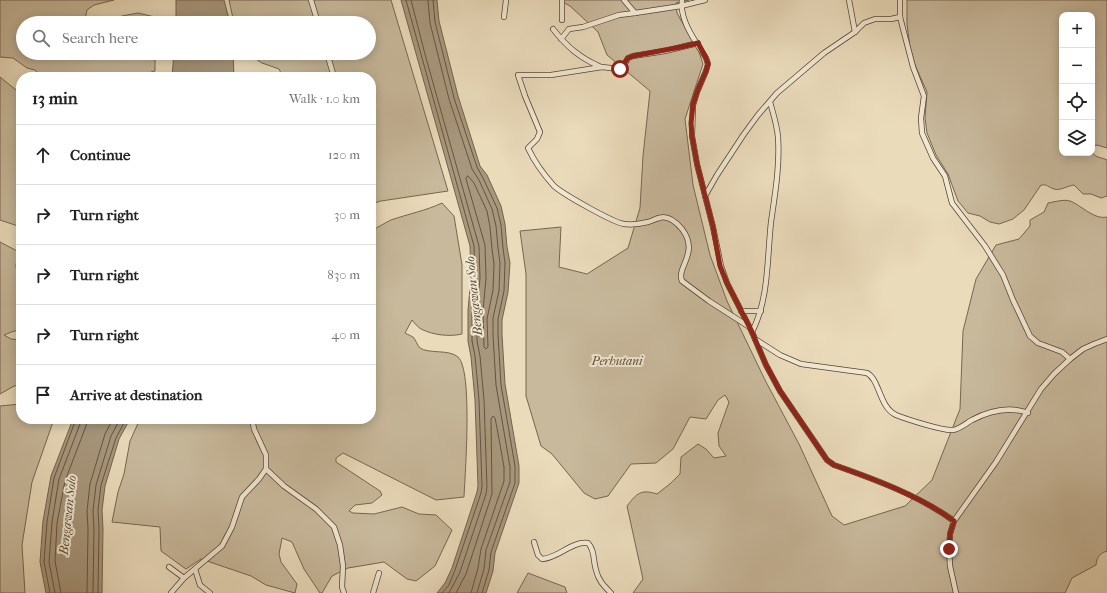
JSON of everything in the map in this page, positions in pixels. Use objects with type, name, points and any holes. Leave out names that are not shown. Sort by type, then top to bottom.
[{"type":"street","points":[[311,0],[316,16]]},
{"type":"street","points":[[504,17],[506,0]]},
{"type":"street","points":[[562,0],[562,20]]},
{"type":"street","points":[[624,0],[635,13]]},
{"type":"street","points":[[682,0],[681,6],[684,19],[708,64],[693,105],[691,123],[692,136],[720,266],[752,332],[766,365],[780,391],[827,460],[834,465],[906,494],[934,508],[954,521]]},
{"type":"street","points":[[561,39],[568,29],[619,15],[681,6],[705,0]]},
{"type":"street","points":[[849,0],[850,12],[855,32]]},
{"type":"street","points":[[900,0],[900,17],[913,67],[924,95],[921,118],[922,133],[933,158],[945,176],[952,203],[985,246],[1003,274],[1013,300],[1030,336],[1038,343],[1062,352],[1070,359]]},
{"type":"street","points":[[705,196],[716,175],[744,134],[778,93],[824,53],[855,32],[864,23],[872,20],[900,17]]},
{"type":"street","points":[[553,29],[569,48],[580,57],[602,67]]},
{"type":"street","points":[[698,43],[670,50],[633,56],[628,58],[620,69],[602,67],[551,75],[518,75],[540,132],[537,139],[529,147],[529,149],[556,187],[611,219],[621,223],[632,224],[650,222],[663,217],[669,218],[678,224],[687,238],[689,248],[687,260],[681,275],[682,281],[709,301],[748,326]]},
{"type":"street","points":[[329,60],[333,72]]},
{"type":"street","points":[[752,332],[761,311],[770,254],[771,223],[778,174],[778,136],[770,102]]},
{"type":"street","points":[[741,311],[761,311]]},
{"type":"street","points":[[755,339],[780,355],[800,364],[867,373],[872,378],[884,402],[893,412],[905,418],[943,429],[957,429],[979,417],[1003,410],[1014,410],[1028,413]]},
{"type":"street","points":[[956,593],[950,566],[949,549],[950,534],[954,521],[996,462],[1042,389],[1054,374],[1070,359],[1094,344],[1107,340]]},
{"type":"street","points":[[171,593],[184,578],[224,544],[232,527],[242,497],[266,469],[266,455],[264,447],[254,429],[253,424]]},
{"type":"street","points":[[266,469],[284,486],[316,509],[334,527],[340,545],[343,566],[342,587],[344,593]]},
{"type":"street","points":[[534,542],[538,555],[542,559],[552,557],[577,544],[588,543],[591,547],[599,578],[602,584],[611,593]]},
{"type":"street","points":[[169,567],[184,578]]},
{"type":"street","points":[[195,569],[204,593]]},
{"type":"street","points":[[373,593],[379,573]]},
{"type":"street","points":[[200,585],[210,593]]},
{"type":"green space","points":[[0,0],[114,0],[94,5],[87,10],[86,16],[16,16],[16,60],[155,60],[155,71],[37,72],[27,68],[13,58],[0,57]]},
{"type":"green space","points":[[229,0],[391,0],[448,191],[376,202],[376,72],[280,72],[279,69],[257,60],[376,60],[376,16],[232,16]]},
{"type":"green space","name":"Perhutani","points":[[559,0],[689,0],[676,3],[677,13],[699,52],[703,64],[685,119],[693,185],[710,255],[727,301],[765,380],[799,444],[832,516],[844,525],[905,506],[932,480],[960,409],[963,331],[976,279],[996,245],[1019,239],[1030,226],[1030,220],[1044,212],[1048,203],[1068,200],[1092,214],[1107,217],[1107,551],[1099,556],[1096,565],[1072,578],[1065,593],[633,593],[643,579],[627,506],[640,493],[647,492],[657,494],[671,483],[680,474],[681,457],[698,444],[706,449],[714,458],[726,456],[719,446],[718,433],[729,402],[725,395],[718,400],[706,419],[690,417],[673,449],[656,463],[631,464],[608,496],[595,499],[584,493],[552,454],[541,446],[526,396],[526,274],[520,231],[561,227],[559,267],[587,274],[628,248],[640,208],[643,156],[650,91],[607,55],[598,32],[570,6]]},
{"type":"green space","points":[[907,0],[1107,0],[1107,148],[1095,145],[1095,12],[1059,12],[1059,156],[1095,155],[1107,160],[1107,196],[1101,198],[1091,194],[1083,194],[1074,185],[1056,189],[1046,185],[1041,185],[1024,210],[1013,219],[999,224],[968,213],[958,201],[948,174],[936,155],[927,133],[925,118],[927,92],[915,65],[910,48],[907,24]]},
{"type":"green space","points":[[138,13],[151,16],[122,16]]},
{"type":"green space","points":[[0,77],[16,90],[16,225],[0,220]]},
{"type":"green space","points":[[442,203],[454,216],[462,265],[462,334],[446,335],[431,333],[421,329],[412,320],[405,333],[413,337],[420,348],[428,351],[444,352],[454,355],[458,357],[463,366],[467,401],[464,497],[436,500],[343,453],[336,458],[336,462],[380,491],[382,495],[372,503],[355,505],[349,511],[353,513],[374,514],[402,507],[419,514],[436,515],[452,530],[435,566],[416,581],[407,579],[384,562],[348,568],[332,576],[322,593],[320,593],[304,569],[292,542],[282,538],[279,554],[281,562],[297,584],[295,593],[266,585],[251,576],[201,559],[186,569],[161,551],[160,527],[112,522],[118,492],[124,474],[130,441],[138,424],[376,424],[376,228],[391,220]]},
{"type":"green space","points":[[0,242],[16,250],[16,331],[4,335],[11,339],[16,340],[16,386],[0,394]]},
{"type":"green space","points":[[16,404],[16,424],[52,424],[32,482],[22,545],[25,593],[0,593],[0,406]]},
{"type":"green space","points":[[528,573],[565,587],[567,593],[517,593]]},
{"type":"water","points":[[176,0],[224,0],[228,16],[176,16]]},
{"type":"water","name":"Bengawan Solo","points":[[401,0],[437,0],[439,21],[458,96],[480,166],[487,175],[501,206],[505,224],[510,263],[508,292],[502,320],[502,335],[505,384],[519,466],[519,483],[495,553],[493,571],[486,593],[437,593],[445,583],[452,568],[478,486],[475,400],[468,341],[468,310],[471,278],[470,246]]},
{"type":"water","points":[[173,60],[233,60],[234,72],[172,72]]},
{"type":"water","name":"Bengawan Solo","points":[[71,424],[127,424],[119,439],[105,486],[102,510],[102,593],[46,593],[40,562],[43,521],[51,476]]},
{"type":"route","points":[[620,69],[628,58],[633,56],[665,51],[698,43],[708,64],[693,105],[691,123],[694,150],[713,227],[720,266],[752,332],[766,365],[787,403],[802,422],[818,449],[827,460],[834,465],[850,470],[906,494],[945,514],[954,521],[950,534],[949,549]]}]
